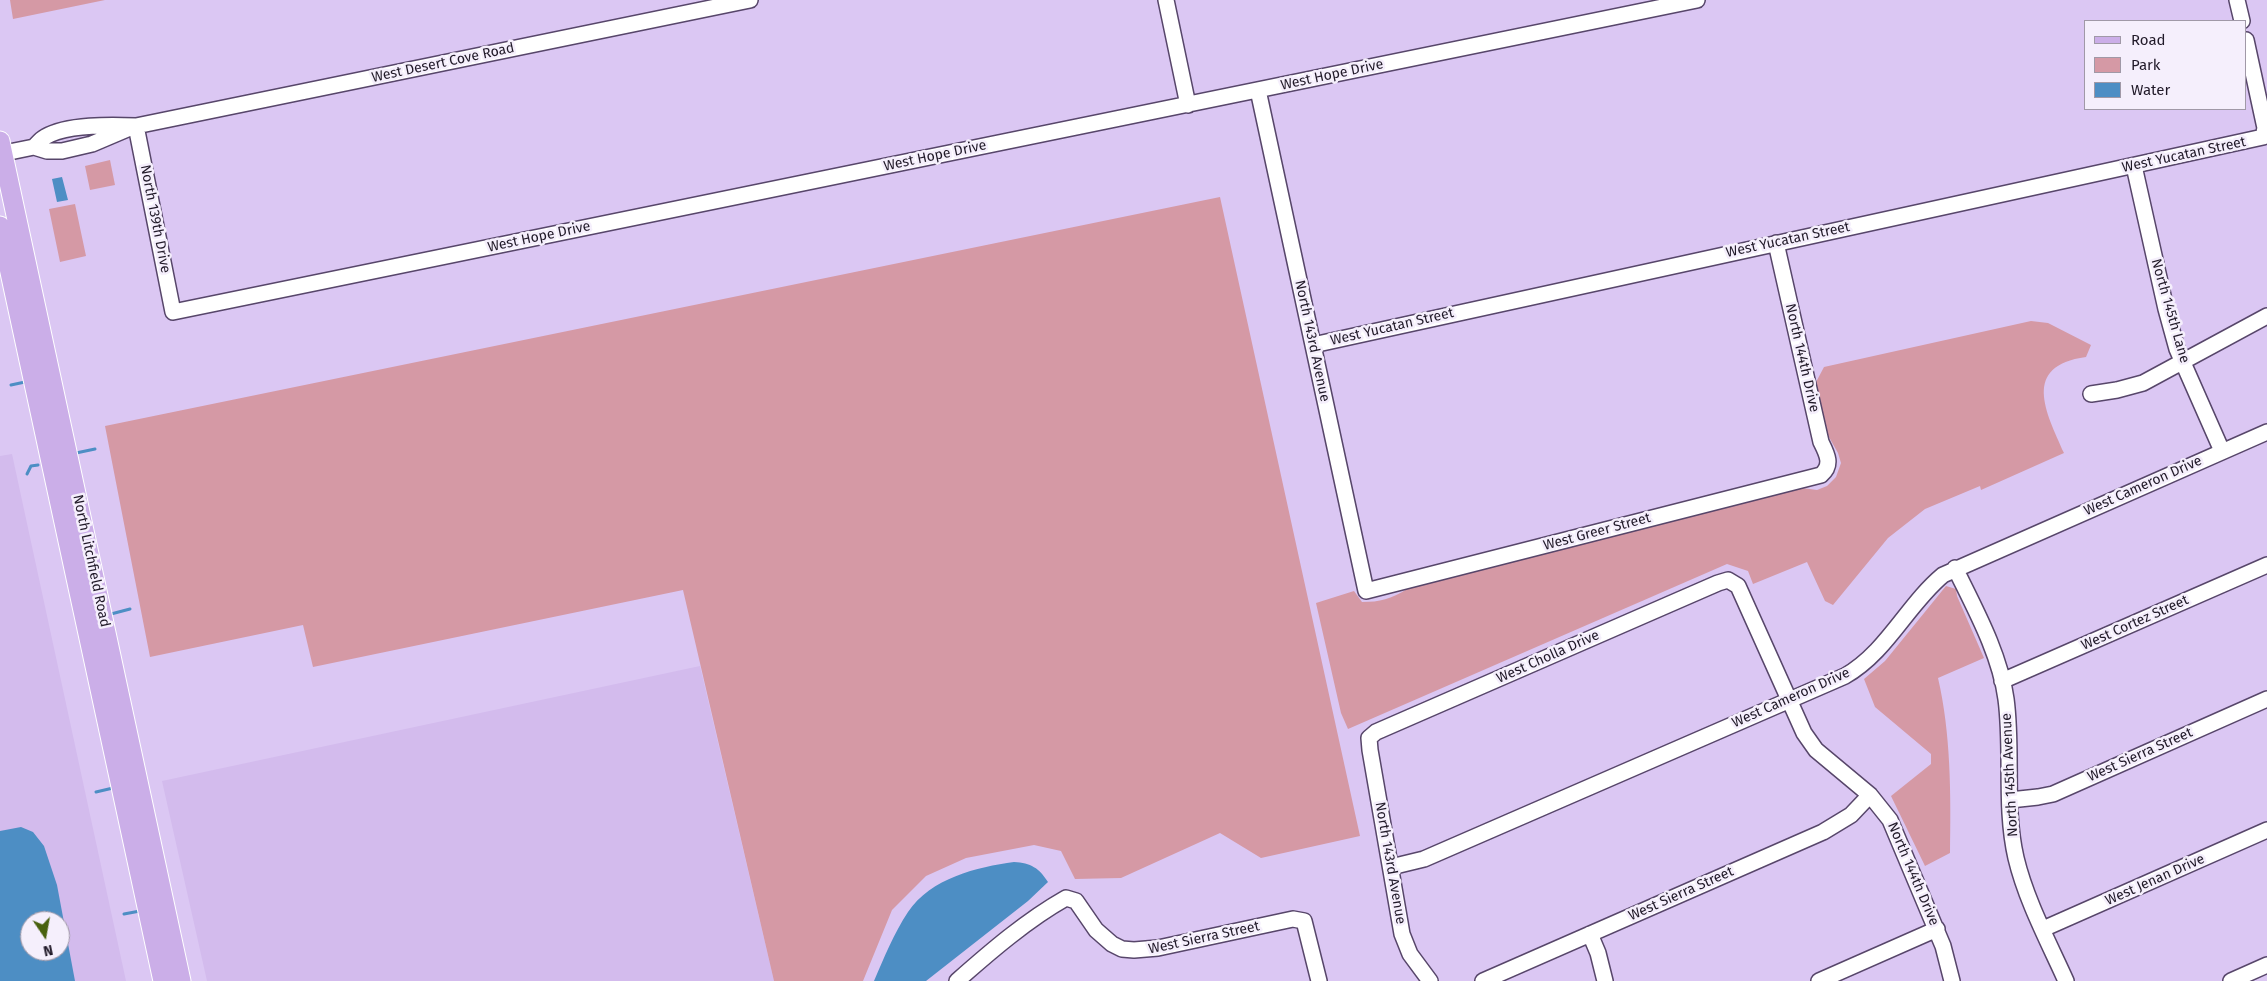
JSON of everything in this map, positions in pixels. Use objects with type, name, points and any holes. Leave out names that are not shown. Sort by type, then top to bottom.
[{"type":"main road","name":"North Litchfield Road","points":[[1,150],[98,594],[120,737],[163,981]]},
{"type":"main road","name":"North Litchfield Road","points":[[0,226],[54,475],[182,981]]},
{"type":"main road","points":[[54,475],[60,478],[67,488],[88,580],[98,594]]},
{"type":"street","name":"West Desert Cove Road","points":[[1,150],[34,147],[46,136],[69,130],[106,125],[136,126],[750,0]]},
{"type":"street","points":[[1166,0],[1188,105]]},
{"type":"street","name":"West Hope Drive","points":[[173,312],[1697,0]]},
{"type":"street","points":[[2237,0],[2242,20]]},
{"type":"street","name":"West Yucatan Street","points":[[1313,345],[2263,138],[2265,128],[2247,45]]},
{"type":"street","name":"North 143rd Avenue","points":[[1258,90],[1366,591]]},
{"type":"street","name":"North 139th Drive","points":[[136,126],[173,312]]},
{"type":"street","name":"North 145th Lane","points":[[2134,166],[2166,309],[2182,362],[2222,451]]},
{"type":"street","name":"North 144th Drive","points":[[1776,243],[1821,442],[1828,460],[1826,471]]},
{"type":"street","points":[[2090,394],[2117,390],[2142,383],[2267,316]]},
{"type":"street","name":"West Cameron Drive","points":[[1391,867],[1424,859],[1845,676],[1869,661],[1922,594],[1943,575],[1955,568],[2267,432]]},
{"type":"street","name":"West Greer Street","points":[[1366,591],[1796,480],[1815,478],[1826,471]]},
{"type":"street","name":"West Cortez Street","points":[[2002,682],[2267,566]]},
{"type":"street","name":"North 145th Avenue","points":[[1955,568],[1990,646],[2002,682],[2008,732],[2010,800],[2016,859],[2043,929],[2066,981]]},
{"type":"street","name":"North 144th Drive","points":[[1728,580],[1738,586],[1788,700],[1809,741],[1870,795],[1890,820],[1937,929],[1952,981]]},
{"type":"street","name":"West Cholla Drive","points":[[1369,738],[1385,728],[1718,582],[1728,580]]},
{"type":"street","name":"West Sierra Street","points":[[2010,800],[2038,798],[2052,794],[2267,699]]},
{"type":"street","name":"North 143rd Avenue","points":[[1369,738],[1402,934],[1410,954],[1430,981]]},
{"type":"street","name":"West Sierra Street","points":[[1483,981],[1839,824],[1851,816],[1870,795]]},
{"type":"street","name":"West Jenan Drive","points":[[2043,929],[2267,830]]},
{"type":"street","name":"West Sierra Street","points":[[957,981],[986,955],[1050,907],[1066,898],[1076,901],[1096,930],[1112,944],[1134,950],[1158,948],[1294,919],[1304,921],[1318,981]]},
{"type":"street","points":[[1819,981],[1937,929]]},
{"type":"street","points":[[1590,934],[1598,953],[1605,981]]},
{"type":"street","points":[[2231,981],[2267,965]]},
{"type":"shaded area","points":[[12,454],[126,981],[0,981],[0,456]]},
{"type":"shaded area","points":[[700,666],[774,981],[207,981],[162,781]]},
{"type":"green space","points":[[10,0],[105,0],[13,19]]},
{"type":"green space","points":[[110,160],[115,185],[90,190],[85,166]]},
{"type":"green space","points":[[1220,197],[1360,836],[1261,858],[1220,833],[1121,878],[1075,879],[1061,851],[1034,845],[966,858],[926,876],[892,910],[863,981],[774,981],[683,590],[313,667],[303,625],[150,657],[105,426]]},
{"type":"green space","points":[[75,204],[86,256],[60,262],[49,209]]},
{"type":"green space","points":[[2031,321],[2048,323],[2091,345],[2086,357],[2066,362],[2053,370],[2046,381],[2044,393],[2046,407],[2064,453],[1981,490],[1980,486],[1925,509],[1888,538],[1833,605],[1825,601],[1807,562],[1753,584],[1748,571],[1727,564],[1348,729],[1341,713],[1316,603],[1354,591],[1362,602],[1380,601],[1407,589],[1768,494],[1802,488],[1817,490],[1827,486],[1836,477],[1841,463],[1838,453],[1825,430],[1815,384],[1824,367]]},
{"type":"green space","points":[[1946,586],[1956,589],[1957,596],[1984,658],[1938,678],[1948,743],[1950,853],[1925,866],[1891,796],[1931,764],[1931,754],[1875,707],[1864,679],[1885,661]]},
{"type":"water","points":[[62,177],[68,200],[57,202],[52,179]]},
{"type":"water","points":[[21,827],[33,832],[44,846],[57,885],[62,911],[20,911],[20,961],[70,961],[70,954],[75,981],[0,981],[0,831]]},
{"type":"water","points":[[1014,862],[1034,867],[1048,882],[1028,901],[926,981],[874,981],[903,920],[918,900],[929,891],[956,876],[985,867]]},
{"type":"waterway","points":[[11,385],[25,382]]},
{"type":"waterway","points":[[76,453],[95,449]]},
{"type":"waterway","points":[[27,474],[31,466],[38,465]]},
{"type":"waterway","points":[[111,614],[130,609]]},
{"type":"waterway","points":[[96,792],[113,788]]},
{"type":"waterway","points":[[124,914],[140,911]]}]
